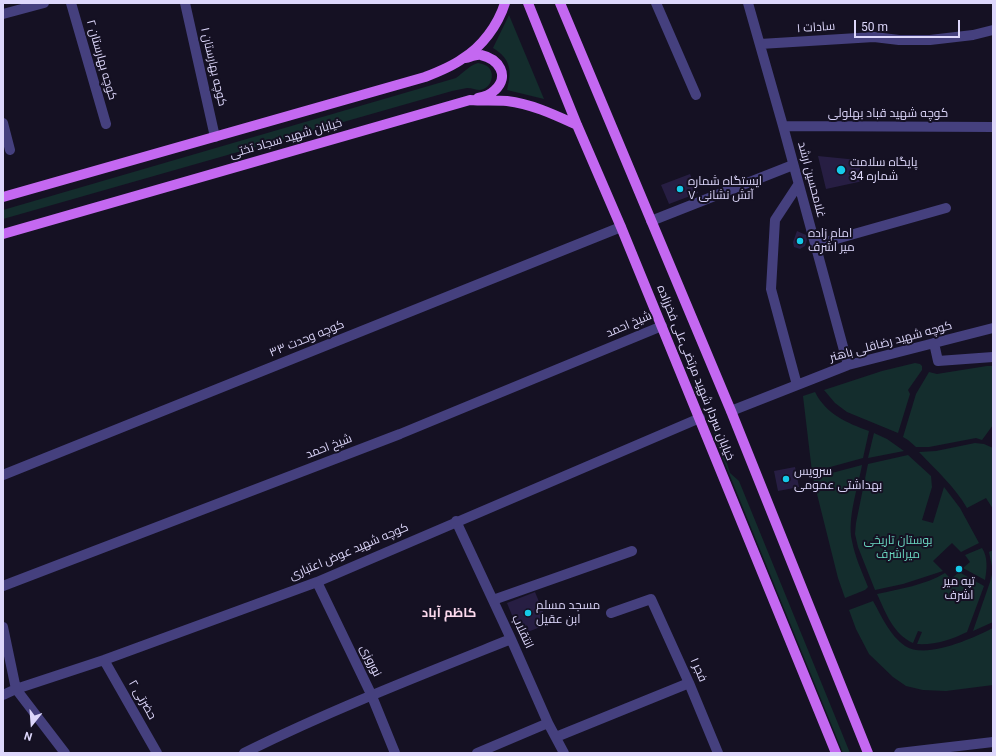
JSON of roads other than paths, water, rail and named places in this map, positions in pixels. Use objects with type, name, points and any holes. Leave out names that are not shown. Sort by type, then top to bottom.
[{"type":"main road","name":"خیابان شهید سجاد تختی","points":[[3,198],[425,77],[464,58],[485,39],[494,27],[505,3]]},
{"type":"main road","name":"خیابان سردار شهید مرتضی‌علی فخرزاده","points":[[528,3],[577,124],[622,227],[836,753]]},
{"type":"main road","name":"خیابان سردار شهید مرتضی‌علی فخرزاده","points":[[560,3],[731,411],[868,753]]},
{"type":"main road","points":[[464,58],[480,55],[492,59],[499,65],[502,73],[502,79],[496,90],[486,96],[470,100]]},
{"type":"main road","name":"خیابان شهید سجاد تختی","points":[[3,234],[470,100],[507,101],[529,105],[577,124]]},
{"type":"street","points":[[3,14],[44,3]]},
{"type":"street","name":"کوچه بهارستان ۲","points":[[71,3],[106,124]]},
{"type":"street","name":"کوچه بهارستان ۱","points":[[185,3],[215,137]]},
{"type":"street","points":[[656,3],[696,95]]},
{"type":"street","name":"غلامحسین ارشد","points":[[748,3],[848,365]]},
{"type":"street","name":"سادات ۱","points":[[760,44],[874,37],[899,40],[930,40],[993,30]]},
{"type":"street","points":[[3,123],[10,150]]},
{"type":"street","name":"کوچه شهید قباد بهلولی","points":[[783,126],[993,127]]},
{"type":"street","points":[[651,221],[793,166]]},
{"type":"street","points":[[797,385],[771,289],[775,220],[798,185]]},
{"type":"street","points":[[815,245],[946,208]]},
{"type":"street","name":"کوچه وحدت ۳۳","points":[[3,475],[622,227]]},
{"type":"street","name":"شیخ احمد","points":[[3,586],[400,434],[662,326]]},
{"type":"street","name":"کوچه شهید رضاقلی باهنر","points":[[731,411],[848,365],[993,328]]},
{"type":"street","points":[[934,343],[938,361],[993,357]]},
{"type":"street","name":"کوچه شهید عوض اعتباری","points":[[3,695],[16,689],[104,660],[317,582],[456,521],[700,418]]},
{"type":"street","name":"انتقلاب","points":[[456,521],[548,723],[564,753]]},
{"type":"street","points":[[493,600],[632,551]]},
{"type":"street","name":"نوروزی","points":[[317,582],[372,694],[395,753]]},
{"type":"street","name":"فجر ۱","points":[[611,613],[651,599],[689,683],[718,753]]},
{"type":"street","points":[[3,627],[16,689],[65,753]]},
{"type":"street","points":[[244,753],[372,694],[511,639]]},
{"type":"street","name":"حضرتی ۲","points":[[104,660],[157,753]]},
{"type":"street","points":[[556,737],[689,683]]},
{"type":"street","points":[[477,753],[548,723]]},
{"type":"street","points":[[899,753],[993,742]]},
{"type":"place","name":"پایگاه سلامت شماره 34","points":[[841,170]]},
{"type":"place","name":"ایستگاه شماره ۷ آتش نشانی","points":[[680,189]]},
{"type":"place","name":"امام زاده میر اشرف","points":[[800,241]]},
{"type":"place","name":"سرویس بهداشتی عمومی","points":[[786,479]]},
{"type":"place","name":"تپه میر اشرف","points":[[959,569]]},
{"type":"place","name":"مسجد مسلم ابن عقیل","points":[[528,613]]},
{"type":"district","name":"کاظم آباد","points":[[449,614]]},
{"type":"park label","name":"بوستان تاریخی میراشرف","points":[[898,548]]}]
